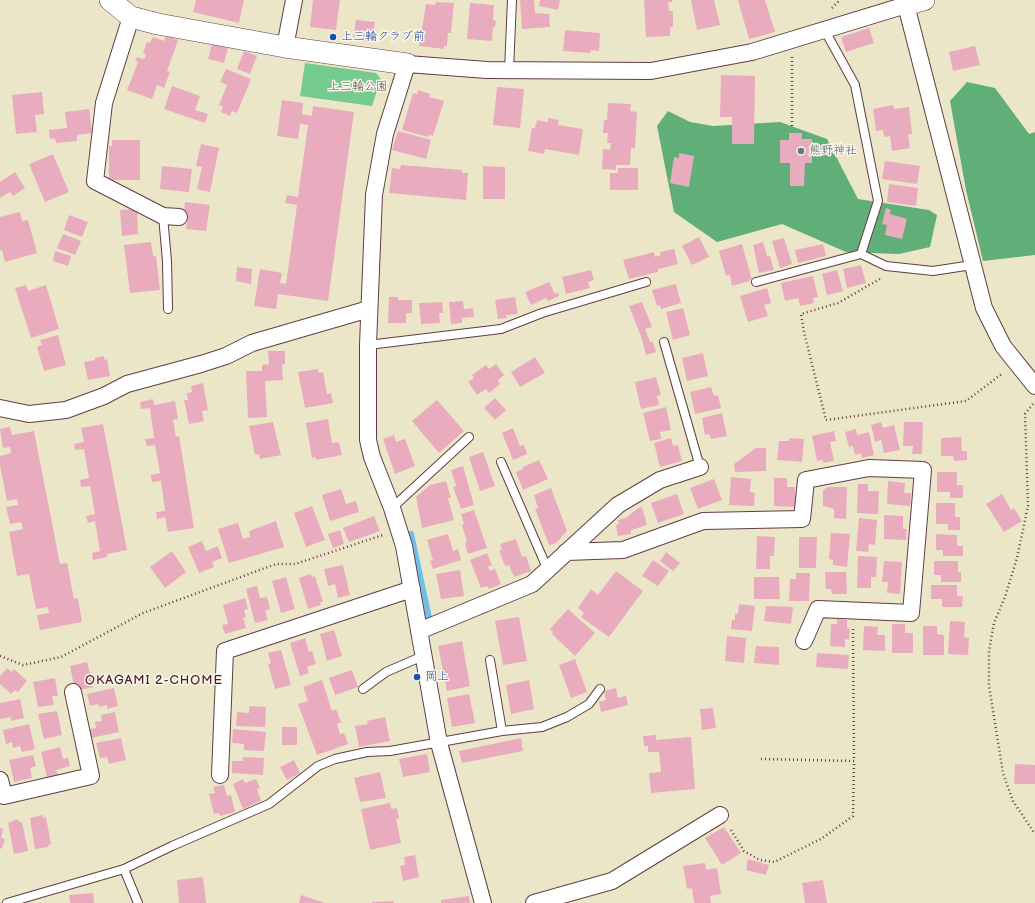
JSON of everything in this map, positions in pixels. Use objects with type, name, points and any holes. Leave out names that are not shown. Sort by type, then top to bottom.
[{"type":"street","points":[[110,0],[131,17],[158,24],[285,47],[406,64],[509,71],[652,72],[752,52],[824,29],[915,3],[972,265],[984,308],[1003,346],[1035,386]]},
{"type":"street","points":[[285,47],[294,0]]},
{"type":"street","points":[[131,17],[104,103],[96,181],[163,216],[180,217]]},
{"type":"street","points":[[406,64],[379,160],[374,195],[368,345],[368,440],[372,458],[400,530],[439,743],[483,903]]},
{"type":"street","points":[[0,408],[29,414],[66,410],[104,396],[127,384],[201,364],[226,356],[252,343],[370,309]]},
{"type":"street","points":[[419,631],[532,584],[547,568],[618,505],[660,480],[700,467]]},
{"type":"street","points":[[566,552],[623,550],[703,521],[802,519],[806,480],[869,468],[923,470],[911,613],[818,609],[804,641]]},
{"type":"street","points":[[220,775],[225,651],[412,589]]},
{"type":"street","points":[[0,780],[4,796],[91,776],[73,692]]},
{"type":"street","points":[[534,903],[612,881],[720,815]]},
{"type":"lane","points":[[509,71],[512,0]]},
{"type":"lane","points":[[824,29],[855,85],[878,201],[861,254]]},
{"type":"lane","points":[[163,216],[167,261],[168,309]]},
{"type":"lane","points":[[756,282],[861,254],[886,266],[932,271],[972,265]]},
{"type":"lane","points":[[368,345],[501,329],[542,313],[646,282]]},
{"type":"lane","points":[[664,342],[700,467]]},
{"type":"lane","points":[[392,508],[469,437]]},
{"type":"lane","points":[[501,462],[547,568]]},
{"type":"lane","points":[[363,689],[386,672],[423,656]]},
{"type":"lane","points":[[490,660],[502,731]]},
{"type":"lane","points":[[7,903],[124,869],[172,846],[269,804],[318,766],[335,759],[367,752],[439,743],[502,731],[542,727],[567,717],[589,704],[600,689]]},
{"type":"lane","points":[[124,869],[138,903]]},
{"type":"path","points":[[791,40],[792,127]]},
{"type":"path","points":[[886,266],[881,278],[871,285],[838,303],[801,314],[804,332],[826,420],[966,401],[1016,363]]},
{"type":"path","points":[[1035,402],[1025,414],[1028,506],[1017,558],[1005,597],[994,623],[989,652],[989,686],[1003,773],[1013,801],[1035,834]]},
{"type":"path","points":[[0,656],[23,665],[61,657],[143,613],[276,564],[295,564],[400,530]]},
{"type":"path","points":[[720,815],[744,851],[760,860],[774,862],[820,839],[853,816],[854,762],[852,674],[854,610]]},
{"type":"path","points":[[761,759],[854,762]]},
{"type":"green space","name":"上三輪公園","points":[[305,63],[376,73],[381,79],[372,106],[300,96]]},
{"type":"green space","points":[[967,82],[995,88],[1029,134],[1035,132],[1035,255],[983,261],[966,190],[950,101]]},
{"type":"green space","points":[[668,111],[690,122],[713,126],[780,122],[827,139],[858,199],[929,210],[937,215],[930,247],[899,254],[846,252],[782,224],[717,242],[674,212],[657,126]]},
{"type":"building","points":[[196,0],[244,0],[239,23],[193,12]]},
{"type":"building","points":[[313,0],[340,0],[336,30],[310,27]]},
{"type":"building","points":[[520,0],[534,0],[535,13],[549,14],[550,27],[522,29]]},
{"type":"building","points":[[540,0],[560,0],[558,10],[539,6]]},
{"type":"building","points":[[644,0],[672,0],[672,2],[668,2],[669,11],[673,11],[673,27],[670,27],[670,36],[646,37]]},
{"type":"building","points":[[691,0],[714,0],[720,25],[697,30]]},
{"type":"building","points":[[738,0],[765,0],[775,32],[749,39]]},
{"type":"building","points":[[436,2],[454,3],[451,33],[448,33],[447,46],[444,46],[444,49],[419,46],[426,4],[435,5]]},
{"type":"building","points":[[470,3],[494,5],[493,20],[496,21],[495,27],[493,27],[492,41],[467,39]]},
{"type":"building","points":[[356,20],[375,22],[372,42],[353,39]]},
{"type":"building","points":[[869,28],[874,43],[846,52],[841,37]]},
{"type":"building","points":[[565,30],[600,33],[599,51],[591,50],[590,53],[563,51]]},
{"type":"building","points":[[166,36],[178,40],[167,71],[170,72],[164,88],[157,85],[152,99],[127,90],[138,62],[135,61],[137,57],[144,59],[146,55],[143,53],[147,42],[150,43],[153,37],[164,41]]},
{"type":"building","points":[[212,44],[228,48],[224,63],[208,59]]},
{"type":"building","points":[[975,46],[980,65],[953,71],[949,52]]},
{"type":"building","points":[[244,51],[257,56],[250,74],[237,69]]},
{"type":"building","points":[[226,69],[251,79],[237,113],[232,111],[230,116],[221,112],[223,107],[219,105],[227,85],[220,82]]},
{"type":"building","points":[[721,75],[755,76],[754,144],[732,144],[732,117],[720,117]]},
{"type":"building","points":[[172,86],[200,96],[195,110],[208,114],[205,123],[164,109]]},
{"type":"building","points":[[497,87],[524,89],[520,128],[493,125]]},
{"type":"building","points":[[418,90],[430,94],[429,97],[444,101],[433,136],[429,135],[428,137],[402,130],[413,93],[417,94]]},
{"type":"building","points":[[42,92],[44,114],[35,115],[37,132],[16,134],[12,95]]},
{"type":"building","points":[[282,100],[303,103],[302,114],[312,116],[313,106],[354,112],[328,301],[278,294],[276,309],[254,306],[260,269],[282,273],[280,283],[286,284],[297,205],[285,203],[287,195],[298,197],[308,125],[300,124],[298,139],[277,136]]},
{"type":"building","points":[[608,103],[631,104],[630,111],[637,112],[635,148],[631,148],[630,165],[616,165],[616,170],[602,169],[603,149],[610,150],[611,143],[607,143],[608,133],[603,133],[604,120],[607,120]]},
{"type":"building","points":[[893,105],[894,109],[909,107],[912,134],[908,134],[910,148],[892,151],[890,136],[884,137],[883,130],[876,131],[873,109]]},
{"type":"building","points":[[89,109],[92,133],[77,135],[77,141],[56,143],[55,138],[50,139],[49,130],[67,128],[65,112]]},
{"type":"building","points":[[548,118],[559,120],[558,125],[583,129],[579,155],[545,149],[544,154],[528,151],[532,128],[535,128],[537,120],[548,122]]},
{"type":"building","points":[[398,131],[431,140],[426,159],[392,150]]},
{"type":"building","points":[[789,133],[802,133],[802,139],[812,139],[812,163],[805,163],[804,186],[790,186],[790,163],[780,163],[780,140],[789,140]]},
{"type":"building","points":[[112,140],[140,140],[140,180],[109,180],[109,146],[112,146]]},
{"type":"building","points":[[201,144],[219,148],[210,192],[197,189],[202,167],[196,166]]},
{"type":"building","points":[[679,153],[694,156],[689,187],[670,183],[674,157],[679,158]]},
{"type":"building","points":[[53,154],[69,192],[45,202],[29,164]]},
{"type":"building","points":[[885,161],[920,166],[917,184],[882,179]]},
{"type":"building","points":[[401,165],[462,170],[462,173],[468,173],[466,200],[389,193],[392,168],[400,169]]},
{"type":"building","points":[[162,166],[192,169],[189,192],[160,189]]},
{"type":"building","points":[[483,166],[505,167],[505,199],[483,199]]},
{"type":"building","points":[[618,168],[638,168],[638,190],[610,190],[610,173],[618,173]]},
{"type":"building","points":[[15,172],[25,188],[13,196],[10,192],[0,198],[0,182]]},
{"type":"building","points":[[889,184],[918,188],[916,206],[887,202]]},
{"type":"building","points":[[185,202],[210,205],[206,231],[186,229],[188,213],[184,213]]},
{"type":"building","points":[[886,208],[891,210],[890,214],[907,219],[902,239],[885,235],[887,225],[882,224]]},
{"type":"building","points":[[137,209],[138,234],[122,236],[120,210]]},
{"type":"building","points":[[20,212],[22,221],[28,220],[37,253],[5,262],[2,250],[0,250],[0,217]]},
{"type":"building","points":[[69,215],[88,222],[82,237],[64,230]]},
{"type":"building","points":[[63,234],[81,241],[75,255],[57,248]]},
{"type":"building","points":[[699,237],[709,257],[692,265],[682,246]]},
{"type":"building","points":[[784,238],[792,264],[780,268],[772,241]]},
{"type":"building","points":[[151,242],[153,256],[156,256],[160,290],[130,293],[124,245]]},
{"type":"building","points":[[763,242],[767,256],[770,256],[774,270],[759,273],[753,245]]},
{"type":"building","points":[[742,244],[752,280],[732,286],[730,275],[726,276],[719,251]]},
{"type":"building","points":[[823,244],[826,256],[798,263],[795,250]]},
{"type":"building","points":[[674,249],[678,264],[658,269],[658,272],[629,279],[623,260],[654,252],[655,257],[661,255],[660,252]]},
{"type":"building","points":[[55,251],[71,256],[68,266],[53,261]]},
{"type":"building","points":[[861,265],[866,283],[847,288],[843,269]]},
{"type":"building","points":[[237,267],[252,269],[251,284],[236,281]]},
{"type":"building","points":[[591,270],[594,280],[588,282],[590,288],[566,294],[562,277]]},
{"type":"building","points":[[837,270],[843,291],[827,295],[822,274]]},
{"type":"building","points":[[813,276],[818,297],[813,298],[814,303],[800,306],[798,298],[785,301],[781,283]]},
{"type":"building","points":[[549,282],[555,294],[558,292],[559,296],[548,301],[546,298],[531,305],[525,292]]},
{"type":"building","points":[[676,284],[681,303],[661,309],[660,305],[657,306],[652,290]]},
{"type":"building","points":[[26,285],[28,291],[46,285],[59,329],[31,338],[15,288]]},
{"type":"building","points":[[767,288],[771,303],[764,305],[768,316],[748,322],[740,296]]},
{"type":"building","points":[[389,297],[398,297],[398,300],[412,300],[412,313],[406,313],[406,323],[388,323]]},
{"type":"building","points":[[515,297],[518,314],[506,315],[507,318],[498,319],[495,300]]},
{"type":"building","points":[[463,301],[464,309],[473,308],[474,317],[462,318],[462,323],[451,324],[449,302]]},
{"type":"building","points":[[442,302],[443,313],[439,313],[440,323],[421,324],[419,303]]},
{"type":"building","points":[[642,302],[652,327],[645,329],[650,342],[653,342],[656,352],[646,355],[642,339],[629,306]]},
{"type":"building","points":[[683,308],[690,335],[673,340],[666,312]]},
{"type":"building","points":[[58,335],[66,365],[44,371],[37,347],[42,345],[40,340]]},
{"type":"building","points":[[268,351],[285,351],[285,364],[282,365],[283,380],[265,381],[267,417],[248,418],[246,371],[262,371],[262,365],[269,364]]},
{"type":"building","points":[[703,353],[708,376],[687,381],[682,358]]},
{"type":"building","points":[[104,356],[104,360],[107,359],[110,376],[88,380],[84,362],[95,360],[95,358]]},
{"type":"building","points":[[535,357],[545,373],[520,387],[511,372]]},
{"type":"building","points":[[496,364],[504,375],[498,380],[500,384],[489,393],[486,389],[477,395],[468,382],[474,378],[472,375],[486,365],[489,369]]},
{"type":"building","points":[[318,369],[319,373],[323,372],[327,394],[331,393],[333,403],[305,408],[298,372]]},
{"type":"building","points":[[656,377],[661,395],[657,396],[659,405],[641,409],[635,382]]},
{"type":"building","points":[[203,383],[208,410],[202,411],[204,421],[189,424],[184,400],[188,400],[187,393],[192,392],[191,386]]},
{"type":"building","points":[[711,387],[714,396],[718,395],[721,408],[695,414],[690,392]]},
{"type":"building","points":[[495,398],[506,410],[495,420],[484,408]]},
{"type":"building","points":[[153,399],[154,405],[175,401],[178,419],[173,420],[176,437],[179,436],[194,528],[168,532],[165,517],[157,519],[156,512],[165,511],[161,481],[152,482],[151,475],[160,473],[155,445],[147,446],[145,439],[154,438],[150,408],[141,409],[140,402]]},
{"type":"building","points":[[437,400],[464,431],[439,453],[412,421]]},
{"type":"building","points":[[666,407],[671,430],[660,432],[661,439],[650,441],[643,413]]},
{"type":"building","points":[[722,413],[727,436],[711,439],[709,434],[705,435],[702,418]]},
{"type":"building","points":[[328,419],[332,443],[339,442],[342,455],[316,460],[316,457],[312,458],[306,423]]},
{"type":"building","points":[[273,422],[281,455],[260,459],[259,454],[255,455],[249,426]]},
{"type":"building","points":[[881,422],[883,428],[894,425],[900,450],[884,453],[881,440],[875,442],[871,425]]},
{"type":"building","points":[[904,422],[923,422],[922,454],[912,454],[913,446],[903,446]]},
{"type":"building","points":[[103,424],[127,550],[107,554],[107,557],[93,560],[92,553],[100,551],[95,521],[88,523],[86,516],[95,514],[90,486],[81,487],[80,480],[89,478],[84,449],[75,450],[74,444],[84,442],[81,428]]},
{"type":"building","points":[[10,427],[12,435],[34,431],[60,564],[67,563],[74,599],[78,598],[82,622],[40,630],[37,615],[49,613],[48,607],[36,609],[29,574],[17,576],[9,532],[23,529],[21,522],[10,524],[6,507],[18,505],[17,499],[7,501],[0,465],[0,456],[11,453],[10,447],[3,448],[0,429]]},
{"type":"building","points":[[513,428],[520,446],[524,445],[527,454],[513,460],[502,433]]},
{"type":"building","points":[[856,429],[857,435],[869,432],[874,455],[862,458],[861,453],[855,455],[853,446],[849,447],[845,432]]},
{"type":"building","points":[[834,431],[836,441],[830,442],[834,461],[823,463],[823,460],[817,461],[812,436]]},
{"type":"building","points":[[394,435],[396,442],[405,439],[415,466],[395,474],[383,439]]},
{"type":"building","points":[[961,437],[962,451],[967,451],[967,460],[954,461],[953,456],[941,456],[941,438]]},
{"type":"building","points":[[671,438],[673,446],[678,445],[682,461],[660,467],[654,443]]},
{"type":"building","points":[[789,438],[804,439],[802,462],[777,460],[779,441],[789,441]]},
{"type":"building","points":[[756,448],[766,448],[766,471],[735,472],[734,464]]},
{"type":"building","points":[[483,452],[495,486],[480,491],[469,457]]},
{"type":"building","points":[[539,460],[548,479],[523,490],[516,472]]},
{"type":"building","points":[[463,466],[474,505],[461,509],[453,487],[456,486],[451,470]]},
{"type":"building","points":[[937,472],[957,472],[957,485],[963,485],[963,498],[950,498],[950,492],[937,492]]},
{"type":"building","points":[[731,477],[751,479],[750,492],[755,493],[754,506],[729,505]]},
{"type":"building","points":[[774,478],[787,478],[787,487],[795,487],[795,507],[774,506]]},
{"type":"building","points":[[714,479],[722,500],[698,509],[690,488]]},
{"type":"building","points":[[446,481],[451,498],[448,498],[454,520],[422,528],[416,497],[430,485]]},
{"type":"building","points":[[888,481],[905,483],[904,493],[911,493],[910,506],[887,504]]},
{"type":"building","points":[[858,484],[868,484],[868,491],[879,491],[878,514],[857,513]]},
{"type":"building","points":[[828,487],[847,487],[846,519],[834,518],[834,509],[823,506],[823,490]]},
{"type":"building","points":[[551,488],[567,531],[556,543],[549,545],[535,509],[538,508],[534,495]]},
{"type":"building","points":[[341,489],[346,504],[356,501],[359,512],[330,521],[322,495]]},
{"type":"building","points":[[677,494],[684,514],[658,523],[651,503]]},
{"type":"building","points":[[1002,494],[1011,510],[1014,508],[1022,521],[1004,532],[986,504]]},
{"type":"building","points":[[936,503],[955,503],[955,517],[960,517],[960,530],[948,530],[948,524],[936,524]]},
{"type":"building","points":[[312,506],[325,540],[306,547],[294,513]]},
{"type":"building","points":[[642,507],[647,525],[631,530],[631,534],[618,536],[616,525],[619,524],[618,520],[626,518],[638,508]]},
{"type":"building","points":[[474,510],[487,548],[468,554],[465,543],[467,542],[462,525],[464,524],[461,514]]},
{"type":"building","points":[[884,515],[903,516],[903,529],[907,529],[906,540],[884,539]]},
{"type":"building","points":[[374,516],[380,531],[349,542],[343,528]]},
{"type":"building","points":[[859,518],[877,520],[875,545],[869,544],[868,552],[856,551]]},
{"type":"building","points":[[276,521],[284,547],[229,563],[218,529],[238,523],[243,539],[250,537],[249,531]]},
{"type":"building","points":[[340,530],[344,544],[333,548],[328,534]]},
{"type":"building","points":[[831,533],[850,534],[847,567],[833,565],[833,560],[829,559]]},
{"type":"building","points":[[448,534],[453,551],[458,549],[461,560],[433,569],[430,561],[433,560],[427,540]]},
{"type":"building","points":[[936,534],[957,535],[957,546],[963,546],[963,556],[943,556],[943,550],[936,550]]},
{"type":"building","points":[[757,536],[775,537],[774,556],[770,556],[770,569],[756,569]]},
{"type":"building","points":[[799,537],[817,537],[816,568],[799,568]]},
{"type":"building","points":[[516,539],[522,557],[526,556],[531,571],[514,577],[509,565],[505,566],[499,550],[502,550],[500,544]]},
{"type":"building","points":[[202,541],[206,551],[218,546],[222,558],[212,562],[214,567],[199,573],[188,547]]},
{"type":"building","points":[[172,551],[186,572],[165,588],[150,567]]},
{"type":"building","points":[[666,552],[680,563],[673,571],[660,561]]},
{"type":"building","points":[[487,553],[492,565],[488,567],[490,571],[495,569],[501,584],[489,589],[487,586],[481,588],[470,560]]},
{"type":"building","points":[[858,556],[877,557],[876,577],[871,577],[871,588],[857,588]]},
{"type":"building","points":[[653,560],[669,571],[658,586],[642,576]]},
{"type":"building","points":[[884,561],[902,562],[900,594],[887,593],[888,582],[882,582]]},
{"type":"building","points":[[934,561],[958,561],[958,572],[961,572],[961,582],[941,582],[941,575],[934,575]]},
{"type":"building","points":[[343,565],[350,595],[338,598],[335,584],[328,586],[324,569]]},
{"type":"building","points":[[460,570],[464,596],[441,599],[436,574]]},
{"type":"building","points":[[616,571],[643,591],[609,637],[581,617],[584,613],[578,608],[591,589],[598,595]]},
{"type":"building","points":[[825,572],[846,572],[847,594],[832,594],[831,589],[826,589]]},
{"type":"building","points":[[796,573],[810,573],[809,601],[789,601],[790,579],[796,579]]},
{"type":"building","points":[[311,574],[312,577],[315,576],[323,602],[320,602],[321,605],[308,609],[299,578]]},
{"type":"building","points":[[286,577],[295,609],[281,613],[272,581]]},
{"type":"building","points":[[754,577],[779,577],[780,599],[754,599]]},
{"type":"building","points":[[931,585],[957,585],[957,596],[963,596],[962,607],[942,607],[942,599],[931,599]]},
{"type":"building","points":[[257,586],[260,598],[267,597],[270,609],[265,611],[268,620],[255,623],[246,589]]},
{"type":"building","points":[[245,598],[248,609],[244,610],[246,617],[243,618],[246,628],[225,634],[222,625],[228,624],[223,605]]},
{"type":"building","points":[[739,604],[755,606],[752,631],[731,629],[732,620],[735,620],[735,613],[738,614]]},
{"type":"building","points":[[766,606],[793,607],[791,624],[764,621]]},
{"type":"building","points":[[568,609],[595,633],[575,656],[552,634],[553,632],[550,629]]},
{"type":"building","points":[[519,617],[527,661],[503,665],[495,621]]},
{"type":"building","points":[[837,619],[847,620],[847,628],[850,629],[849,640],[845,639],[845,647],[830,646],[831,624],[837,624]]},
{"type":"building","points":[[950,621],[965,622],[964,637],[969,638],[968,655],[948,654]]},
{"type":"building","points":[[892,624],[905,624],[905,633],[913,633],[913,653],[892,653]]},
{"type":"building","points":[[864,626],[878,627],[877,635],[885,635],[885,651],[863,650]]},
{"type":"building","points":[[923,626],[937,626],[937,634],[944,635],[944,655],[923,655]]},
{"type":"building","points":[[334,630],[342,656],[327,661],[320,634]]},
{"type":"building","points":[[727,636],[746,638],[744,663],[725,661]]},
{"type":"building","points":[[305,638],[309,652],[312,651],[316,664],[307,667],[309,673],[300,676],[290,643]]},
{"type":"building","points":[[462,641],[470,686],[447,691],[438,646]]},
{"type":"building","points":[[756,646],[779,647],[779,665],[754,663]]},
{"type":"building","points":[[281,650],[291,685],[275,689],[268,664],[271,663],[268,653]]},
{"type":"building","points":[[817,653],[849,655],[848,669],[816,667]]},
{"type":"building","points":[[575,659],[587,692],[571,698],[559,665]]},
{"type":"building","points":[[87,662],[93,687],[75,691],[70,666]]},
{"type":"building","points":[[7,668],[12,672],[14,669],[27,681],[18,692],[15,690],[11,694],[0,684],[0,676]]},
{"type":"building","points":[[352,670],[358,687],[335,695],[329,678]]},
{"type":"building","points":[[55,678],[58,696],[52,696],[54,705],[38,707],[33,682]]},
{"type":"building","points":[[322,680],[332,711],[336,709],[341,722],[337,724],[340,734],[344,733],[348,744],[317,755],[298,704],[308,701],[303,687]]},
{"type":"building","points":[[529,680],[534,709],[511,714],[506,685]]},
{"type":"building","points":[[114,688],[118,706],[107,709],[107,705],[99,707],[99,704],[90,706],[87,694]]},
{"type":"building","points":[[616,688],[618,698],[626,696],[628,705],[601,712],[599,702],[606,700],[604,691]]},
{"type":"building","points":[[469,694],[475,723],[452,727],[447,698]]},
{"type":"building","points":[[20,699],[24,718],[11,721],[11,717],[0,719],[0,703]]},
{"type":"building","points":[[249,706],[266,707],[265,727],[236,726],[237,712],[249,713]]},
{"type":"building","points":[[713,708],[716,728],[702,730],[700,709]]},
{"type":"building","points":[[57,711],[62,735],[44,739],[38,714]]},
{"type":"building","points":[[115,712],[119,732],[91,738],[89,729],[96,728],[95,722],[102,721],[101,715]]},
{"type":"building","points":[[385,717],[390,741],[359,747],[355,726],[368,724],[367,721]]},
{"type":"building","points":[[29,724],[35,749],[22,752],[20,746],[13,748],[12,742],[6,744],[3,730]]},
{"type":"building","points":[[282,727],[297,727],[297,745],[282,745]]},
{"type":"building","points":[[233,729],[266,732],[264,751],[244,750],[244,744],[232,743]]},
{"type":"building","points":[[656,735],[656,740],[691,737],[695,789],[651,793],[649,773],[661,772],[659,752],[648,752],[648,746],[644,746],[643,736]]},
{"type":"building","points":[[121,738],[126,760],[109,764],[107,757],[100,758],[96,743]]},
{"type":"building","points":[[521,738],[523,751],[462,763],[459,751]]},
{"type":"building","points":[[60,747],[63,759],[68,758],[70,766],[56,770],[58,775],[47,778],[41,752]]},
{"type":"building","points":[[427,754],[430,772],[403,777],[399,759]]},
{"type":"building","points":[[33,755],[36,766],[30,768],[32,778],[14,782],[9,760]]},
{"type":"building","points":[[243,757],[264,758],[263,775],[232,773],[232,761],[243,761]]},
{"type":"building","points":[[294,760],[300,773],[287,780],[280,767]]},
{"type":"building","points":[[1015,764],[1035,765],[1035,784],[1014,784]]},
{"type":"building","points":[[380,772],[386,798],[360,802],[354,778]]},
{"type":"building","points":[[243,779],[245,783],[256,779],[260,788],[257,789],[261,801],[243,809],[233,784]]},
{"type":"building","points":[[224,785],[227,796],[231,795],[235,812],[220,816],[219,813],[214,814],[209,794],[215,793],[213,787]]},
{"type":"building","points":[[390,803],[391,809],[397,808],[399,818],[396,819],[401,843],[370,850],[361,809]]},
{"type":"building","points":[[43,815],[43,818],[46,817],[51,844],[48,845],[49,847],[35,849],[30,818]]},
{"type":"building","points":[[18,819],[19,822],[22,822],[28,851],[14,854],[8,823]]},
{"type":"building","points":[[724,827],[741,853],[722,865],[705,838]]},
{"type":"building","points":[[0,828],[3,829],[1,838],[5,839],[2,849],[0,848]]},
{"type":"building","points":[[415,855],[419,877],[403,881],[400,866],[405,865],[404,857]]},
{"type":"building","points":[[748,859],[769,865],[766,875],[746,870]]},
{"type":"building","points":[[705,863],[706,870],[717,868],[721,894],[710,896],[711,903],[694,903],[692,888],[687,889],[683,866]]},
{"type":"building","points":[[203,877],[206,903],[179,903],[177,880]]},
{"type":"building","points":[[823,880],[827,903],[805,903],[802,883]]},
{"type":"building","points":[[93,893],[94,903],[70,903],[69,895]]},
{"type":"building","points":[[301,895],[325,903],[299,903]]},
{"type":"building","points":[[469,896],[470,903],[441,903],[441,900]]},
{"type":"building","points":[[394,901],[394,903],[372,903],[372,902]]},
{"type":"waterway","points":[[411,534],[429,618]]},
{"type":"place","name":"上三輪クラブ前","points":[[333,37]]},
{"type":"place","name":"熊野神社","points":[[801,151]]},
{"type":"place","name":"岡上","points":[[417,677]]},
{"type":"district","name":"OKAGAMI 2-CHOME","points":[[154,681]]}]
